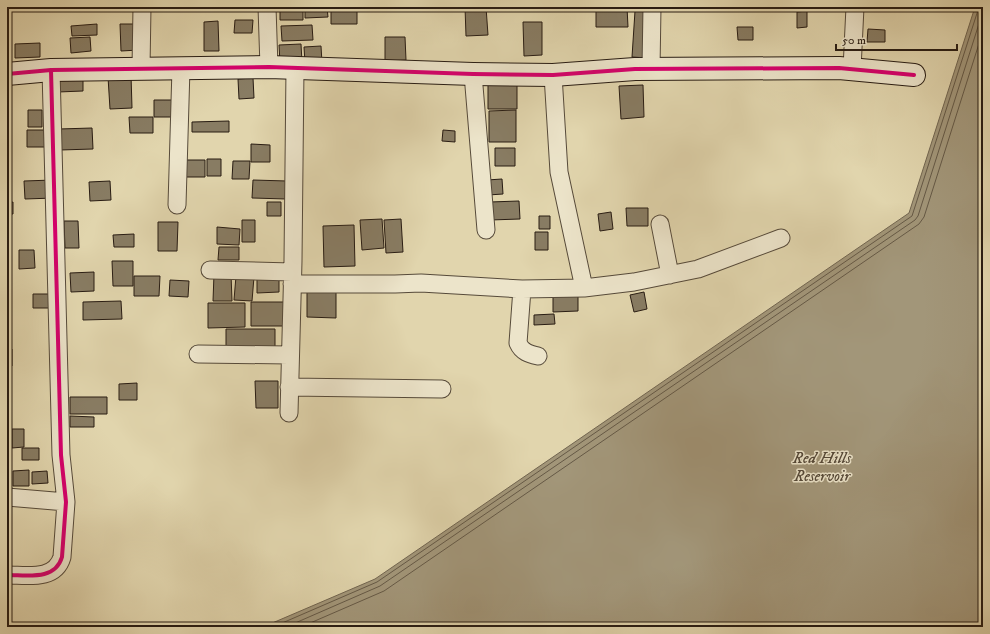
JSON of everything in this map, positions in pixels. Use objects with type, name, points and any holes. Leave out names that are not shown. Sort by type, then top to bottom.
[{"type":"street","points":[[141,68],[142,7]]},
{"type":"street","points":[[267,7],[269,67]]},
{"type":"street","points":[[651,69],[652,7]]},
{"type":"street","points":[[852,69],[855,7]]},
{"type":"street","points":[[7,74],[51,70],[269,67],[473,74],[553,75],[651,69],[839,68],[914,75]]},
{"type":"street","points":[[177,205],[180,68]]},
{"type":"street","points":[[289,413],[295,68]]},
{"type":"street","points":[[7,574],[44,575],[52,572],[60,565],[62,557],[66,502],[61,455],[51,70]]},
{"type":"street","points":[[473,74],[486,230]]},
{"type":"street","points":[[553,75],[559,172],[584,288]]},
{"type":"street","points":[[660,224],[670,275]]},
{"type":"street","points":[[210,270],[292,278],[395,284],[420,283],[522,289],[584,288],[634,282],[698,269],[781,238]]},
{"type":"street","points":[[522,289],[518,343],[520,348],[527,353],[538,356]]},
{"type":"street","points":[[198,354],[290,355]]},
{"type":"street","points":[[289,387],[442,389]]},
{"type":"street","points":[[7,497],[66,502]]},
{"type":"water","name":"Red Hills Reservoir","points":[[975,7],[983,7],[983,627],[263,627],[375,579],[909,213]]},
{"type":"building","points":[[172,7],[199,7],[199,9],[172,10]]},
{"type":"building","points":[[280,7],[303,7],[303,20],[280,20]]},
{"type":"building","points":[[305,7],[327,7],[328,17],[305,18]]},
{"type":"building","points":[[331,7],[357,7],[357,24],[331,24]]},
{"type":"building","points":[[465,7],[486,7],[488,35],[466,36]]},
{"type":"building","points":[[596,7],[627,7],[628,27],[596,27]]},
{"type":"building","points":[[635,11],[651,12],[648,58],[632,57]]},
{"type":"building","points":[[807,11],[807,27],[797,28],[797,12]]},
{"type":"building","points":[[235,20],[253,20],[252,33],[234,33]]},
{"type":"building","points":[[218,21],[219,51],[204,51],[204,22]]},
{"type":"building","points":[[523,22],[542,22],[542,55],[524,56]]},
{"type":"building","points":[[97,24],[97,35],[72,36],[71,26]]},
{"type":"building","points":[[120,24],[138,24],[139,50],[121,51]]},
{"type":"building","points":[[312,25],[313,40],[282,41],[281,26]]},
{"type":"building","points":[[737,27],[753,27],[753,40],[738,40]]},
{"type":"building","points":[[868,29],[885,30],[885,42],[867,42]]},
{"type":"building","points":[[90,37],[91,51],[71,53],[70,38]]},
{"type":"building","points":[[385,37],[405,37],[406,60],[385,61]]},
{"type":"building","points":[[40,43],[40,57],[15,58],[15,44]]},
{"type":"building","points":[[301,44],[302,62],[280,63],[279,45]]},
{"type":"building","points":[[321,46],[322,63],[305,63],[304,47]]},
{"type":"building","points":[[58,74],[83,74],[83,91],[58,92]]},
{"type":"building","points":[[131,75],[132,108],[110,109],[108,77]]},
{"type":"building","points":[[253,78],[254,98],[239,99],[238,79]]},
{"type":"building","points":[[488,82],[517,82],[517,109],[488,109]]},
{"type":"building","points":[[643,85],[644,117],[621,119],[619,86]]},
{"type":"building","points":[[154,100],[175,100],[176,117],[154,117]]},
{"type":"building","points":[[28,110],[42,110],[42,127],[28,127]]},
{"type":"building","points":[[516,110],[516,142],[489,142],[489,111]]},
{"type":"building","points":[[129,117],[153,117],[153,133],[130,133]]},
{"type":"building","points":[[229,121],[229,132],[192,132],[192,122]]},
{"type":"building","points":[[92,128],[93,149],[60,150],[59,129]]},
{"type":"building","points":[[27,130],[48,130],[48,147],[27,147]]},
{"type":"building","points":[[443,130],[455,131],[455,142],[442,141]]},
{"type":"building","points":[[251,144],[270,145],[270,162],[251,162]]},
{"type":"building","points":[[495,148],[515,148],[515,166],[495,166]]},
{"type":"building","points":[[207,159],[221,159],[221,176],[207,176]]},
{"type":"building","points":[[184,160],[205,160],[205,177],[184,177]]},
{"type":"building","points":[[233,161],[250,161],[249,179],[232,179]]},
{"type":"building","points":[[502,179],[503,194],[488,195],[487,180]]},
{"type":"building","points":[[53,180],[54,198],[25,199],[24,181]]},
{"type":"building","points":[[253,180],[287,181],[286,199],[252,198]]},
{"type":"building","points":[[110,181],[111,200],[90,201],[89,182]]},
{"type":"building","points":[[519,201],[520,219],[490,220],[490,202]]},
{"type":"building","points":[[13,202],[13,214],[7,214],[7,203]]},
{"type":"building","points":[[267,202],[281,202],[281,216],[267,216]]},
{"type":"building","points":[[626,208],[648,208],[648,226],[627,226]]},
{"type":"building","points":[[611,212],[613,229],[600,231],[598,214]]},
{"type":"building","points":[[539,216],[550,216],[550,229],[539,229]]},
{"type":"building","points":[[382,219],[384,248],[362,250],[360,220]]},
{"type":"building","points":[[401,219],[403,252],[386,253],[384,220]]},
{"type":"building","points":[[242,220],[255,220],[255,242],[242,242]]},
{"type":"building","points":[[64,221],[78,221],[79,248],[65,248]]},
{"type":"building","points":[[158,222],[178,222],[177,251],[158,251]]},
{"type":"building","points":[[354,225],[355,266],[324,267],[323,226]]},
{"type":"building","points":[[217,227],[240,229],[239,245],[217,244]]},
{"type":"building","points":[[535,232],[548,232],[548,250],[535,250]]},
{"type":"building","points":[[134,234],[134,247],[114,247],[113,235]]},
{"type":"building","points":[[219,247],[239,247],[239,260],[218,260]]},
{"type":"building","points":[[19,250],[34,250],[35,268],[19,269]]},
{"type":"building","points":[[112,261],[133,261],[133,286],[113,286]]},
{"type":"building","points":[[94,272],[94,291],[71,292],[70,273]]},
{"type":"building","points":[[214,274],[231,274],[232,301],[213,301]]},
{"type":"building","points":[[134,276],[160,276],[159,296],[134,296]]},
{"type":"building","points":[[236,276],[254,277],[252,301],[234,300]]},
{"type":"building","points":[[279,276],[279,292],[257,293],[257,277]]},
{"type":"building","points":[[170,280],[189,281],[188,297],[169,296]]},
{"type":"building","points":[[307,292],[336,292],[336,318],[307,317]]},
{"type":"building","points":[[644,292],[647,309],[634,312],[630,295]]},
{"type":"building","points":[[33,294],[49,294],[49,308],[33,308]]},
{"type":"building","points":[[553,294],[578,294],[578,311],[553,312]]},
{"type":"building","points":[[121,301],[122,319],[83,320],[83,302]]},
{"type":"building","points":[[251,302],[284,302],[284,326],[251,326]]},
{"type":"building","points":[[208,303],[245,303],[245,327],[208,328]]},
{"type":"building","points":[[554,314],[555,324],[534,325],[534,315]]},
{"type":"building","points":[[226,329],[275,329],[275,349],[226,349]]},
{"type":"building","points":[[7,349],[12,349],[12,366],[7,366]]},
{"type":"building","points":[[255,381],[278,381],[278,408],[256,408]]},
{"type":"building","points":[[137,383],[137,400],[119,400],[119,384]]},
{"type":"building","points":[[70,397],[107,397],[107,414],[70,414]]},
{"type":"building","points":[[70,416],[94,417],[94,427],[70,427]]},
{"type":"building","points":[[12,429],[24,429],[24,447],[12,448]]},
{"type":"building","points":[[22,448],[39,448],[39,460],[22,460]]},
{"type":"building","points":[[29,470],[29,486],[13,486],[13,471]]},
{"type":"building","points":[[47,471],[48,483],[32,484],[32,472]]},
{"type":"cycle path","points":[[7,74],[51,70],[269,67],[473,74],[553,75],[635,69],[839,68],[914,75]]},
{"type":"cycle path","points":[[7,575],[31,576],[47,573],[58,565],[62,557],[66,502],[61,455],[51,70]]}]
